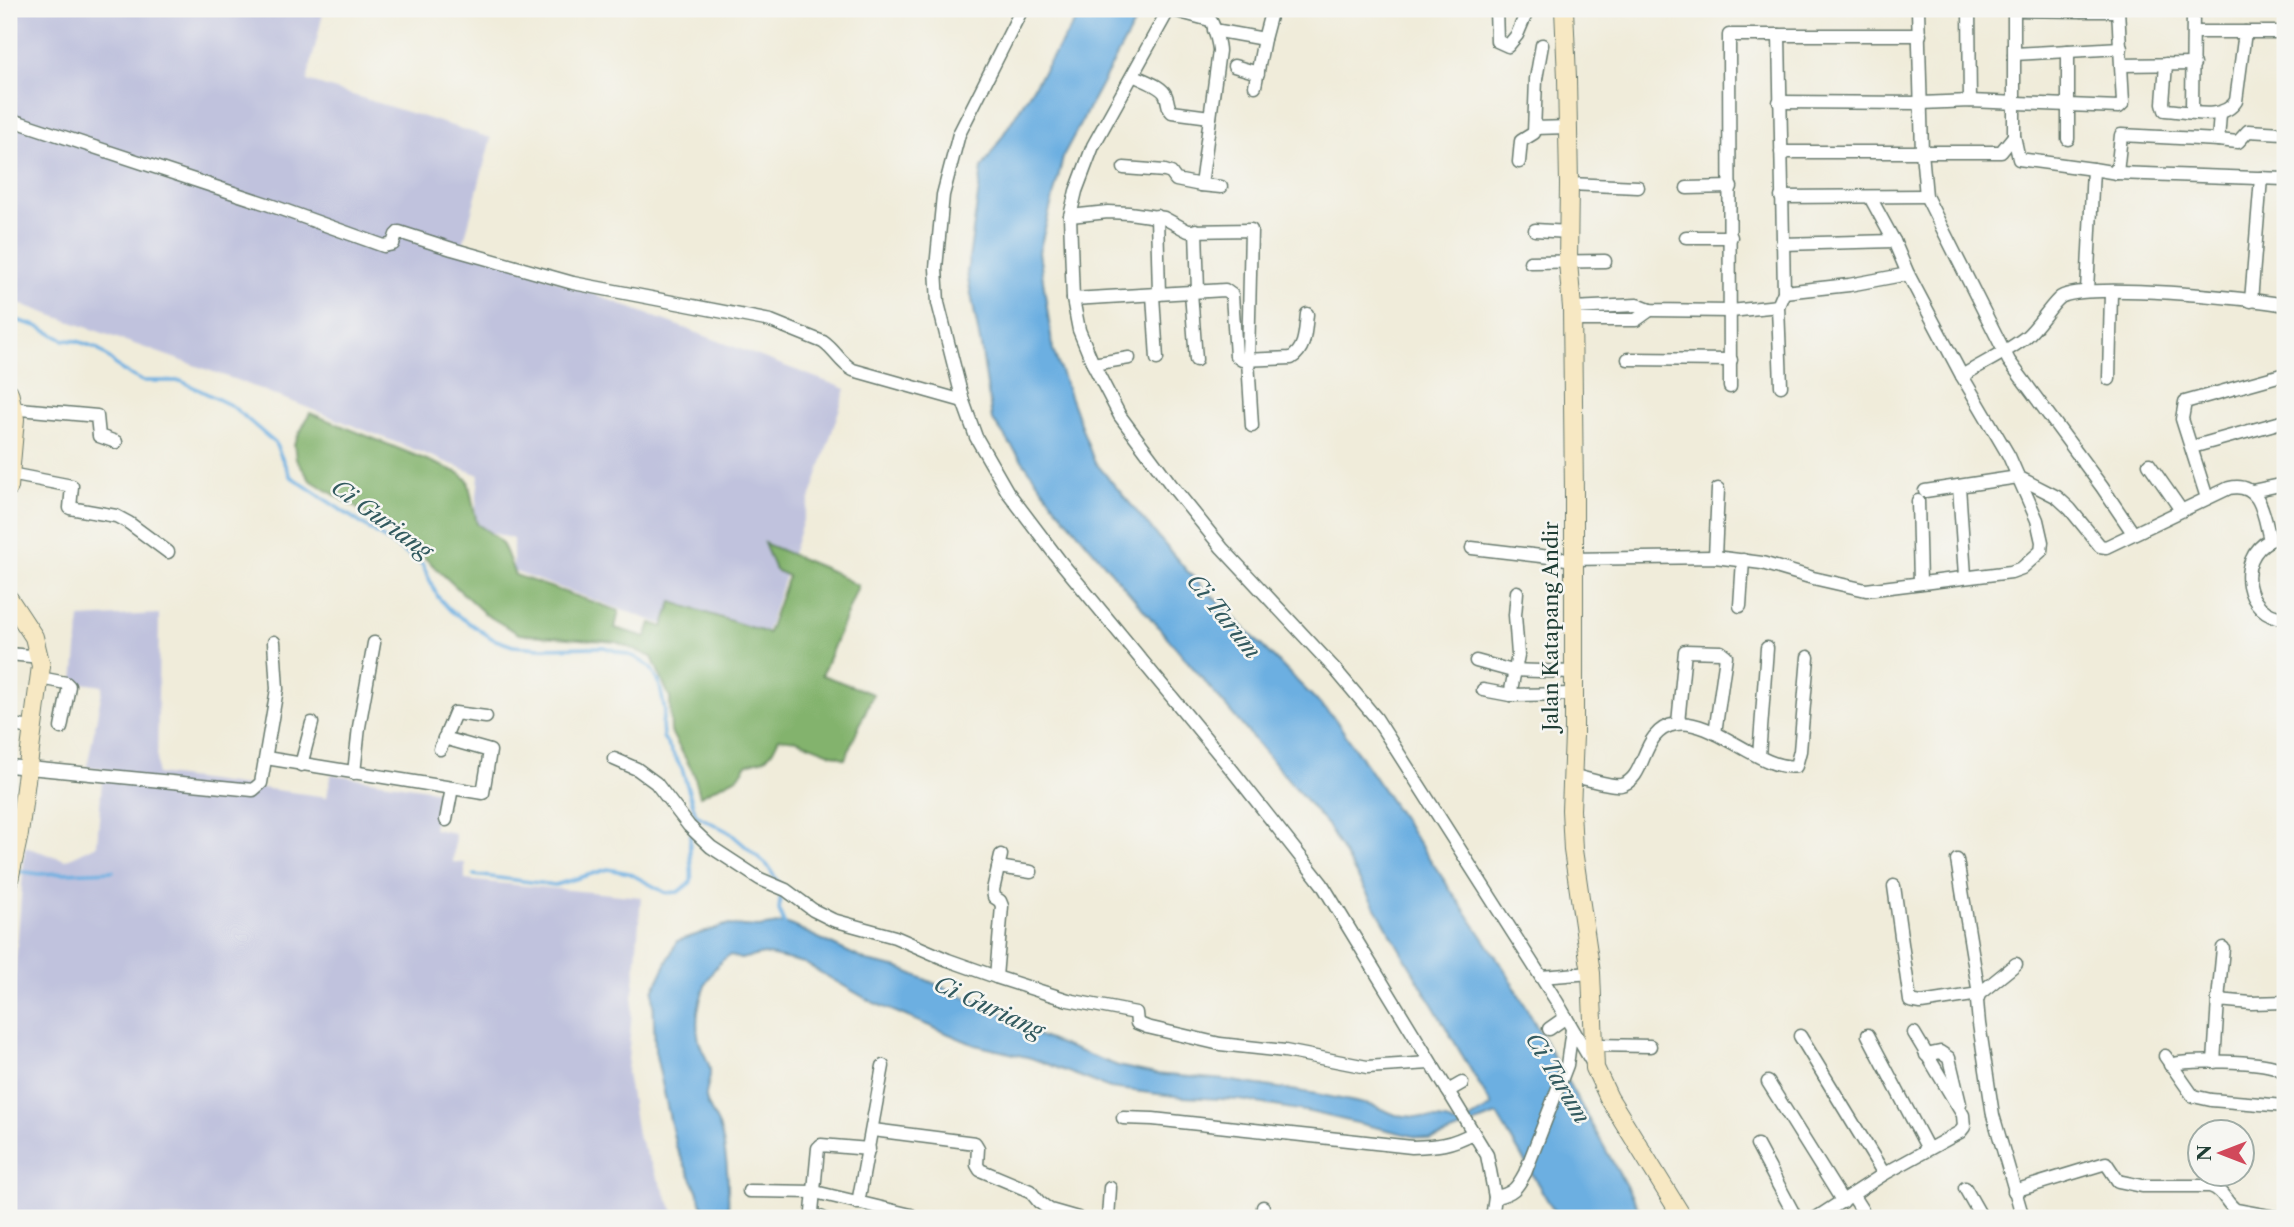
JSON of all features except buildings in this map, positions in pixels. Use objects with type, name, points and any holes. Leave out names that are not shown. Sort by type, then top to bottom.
[{"type":"street","points":[[1022,9],[959,134],[943,195],[936,268],[937,303],[962,401],[976,436],[1007,491],[1060,561],[1233,770],[1322,884],[1487,1155],[1495,1197],[1492,1218]]},
{"type":"street","points":[[1201,185],[1219,43],[1215,25],[1210,20],[1169,9],[1088,158],[1076,191],[1070,216],[1073,299],[1079,330],[1120,416],[1150,457],[1222,548],[1334,668],[1376,718],[1434,813],[1593,1057]]},
{"type":"street","points":[[1234,66],[1256,79],[1272,9]]},
{"type":"street","points":[[1496,9],[1497,41],[1508,46],[1517,35],[1528,9]]},
{"type":"street","name":"Jalan Katapang Andir","points":[[1564,9],[1569,184],[1568,262],[1572,314],[1574,694],[1571,810],[1577,879],[1591,973],[1593,1057],[1609,1098],[1683,1218]]},
{"type":"street","points":[[1919,9],[1922,152],[1926,196],[2004,351],[2133,533]]},
{"type":"street","points":[[1969,9],[1970,101]]},
{"type":"street","points":[[1779,103],[1970,101],[2015,104],[2068,103],[2113,108],[2122,106],[2118,10],[2014,9],[2015,104],[2014,136],[2017,155],[2022,162],[2117,173],[2285,179]]},
{"type":"street","points":[[2192,111],[2193,9]]},
{"type":"street","points":[[1214,30],[1264,39]]},
{"type":"street","points":[[2194,32],[2285,32]]},
{"type":"street","points":[[2166,64],[2163,103],[2165,110],[2220,114],[2236,101],[2245,32]]},
{"type":"street","points":[[1730,387],[1729,35],[1920,35]]},
{"type":"street","points":[[1779,35],[1784,292],[1778,306],[1781,386]]},
{"type":"street","points":[[1519,162],[1521,141],[1532,136],[1535,128],[1536,79],[1542,46]]},
{"type":"street","points":[[2014,54],[2121,48]]},
{"type":"street","points":[[2068,51],[2068,139]]},
{"type":"street","points":[[2122,65],[2194,64]]},
{"type":"street","points":[[1133,75],[1163,90],[1172,113],[1210,117]]},
{"type":"street","points":[[2217,140],[2220,114]]},
{"type":"street","points":[[9,120],[180,174],[384,246],[393,244],[396,234],[400,232],[573,283],[771,321],[823,342],[844,365],[853,370],[962,401]]},
{"type":"street","points":[[1535,128],[1568,127]]},
{"type":"street","points":[[2117,173],[2120,137],[2123,134],[2238,142],[2251,130],[2283,133]]},
{"type":"street","points":[[1780,152],[2001,152],[2014,136]]},
{"type":"street","points":[[1124,167],[1165,171],[1177,180],[1221,187]]},
{"type":"street","points":[[2087,291],[2093,170]]},
{"type":"street","points":[[2251,301],[2261,178]]},
{"type":"street","points":[[1569,184],[1638,187]]},
{"type":"street","points":[[1687,188],[1731,187]]},
{"type":"street","points":[[1781,197],[1926,196]]},
{"type":"street","points":[[1472,548],[1573,559],[1715,557],[1762,563],[1866,590],[2022,568],[2041,551],[2042,542],[2037,520],[2009,456],[1962,376],[1870,197]]},
{"type":"street","points":[[1070,216],[1108,212],[1157,216],[1181,228],[1196,230],[1251,230],[1248,360],[1252,426]]},
{"type":"street","points":[[1157,216],[1157,359]]},
{"type":"street","points":[[1196,230],[1196,360]]},
{"type":"street","points":[[1535,230],[1569,232]]},
{"type":"street","points":[[1686,237],[1731,237]]},
{"type":"street","points":[[1783,244],[1894,241]]},
{"type":"street","points":[[1530,262],[1605,261]]},
{"type":"street","points":[[1784,292],[1849,285],[1908,274]]},
{"type":"street","points":[[1073,299],[1225,290],[1229,292],[1233,304],[1236,356],[1248,360],[1291,358],[1296,355],[1303,345],[1307,314]]},
{"type":"street","points":[[1962,376],[2027,336],[2043,321],[2059,298],[2073,292],[2159,293],[2285,305]]},
{"type":"street","points":[[2109,379],[2111,292]]},
{"type":"street","points":[[1572,314],[1636,320],[1650,310],[1731,310],[1778,306]]},
{"type":"street","points":[[1093,364],[1129,358]]},
{"type":"street","points":[[1628,359],[1731,360]]},
{"type":"street","points":[[2207,498],[2182,419],[2185,402],[2285,374]]},
{"type":"street","points":[[116,442],[99,436],[97,416],[11,403],[9,483],[72,486],[70,508],[116,516],[168,552]]},
{"type":"street","points":[[2192,447],[2285,421]]},
{"type":"street","points":[[2149,464],[2181,510]]},
{"type":"street","points":[[1920,583],[1921,496],[1959,486],[2018,477],[2057,497],[2100,545],[2106,547],[2236,486],[2252,491],[2258,497],[2270,540]]},
{"type":"street","points":[[2252,491],[2285,484]]},
{"type":"street","points":[[1959,486],[1965,576]]},
{"type":"street","points":[[1715,557],[1718,489]]},
{"type":"street","points":[[2285,536],[2270,540],[2258,548],[2249,561],[2249,582],[2253,596],[2266,613],[2272,617],[2285,618]]},
{"type":"street","points":[[1740,606],[1743,560]]},
{"type":"street","points":[[1510,695],[1517,671],[1517,592]]},
{"type":"street","points":[[9,599],[34,637],[41,657],[19,834],[10,873]]},
{"type":"street","points":[[9,766],[253,790],[261,783],[277,689],[274,642]]},
{"type":"street","points":[[354,772],[374,643]]},
{"type":"street","points":[[1759,755],[1767,648]]},
{"type":"street","points":[[1678,723],[1685,651],[1721,652],[1726,656],[1715,733]]},
{"type":"street","points":[[9,654],[41,657]]},
{"type":"street","points":[[1573,778],[1618,786],[1629,782],[1639,768],[1651,739],[1663,728],[1678,723],[1715,733],[1778,765],[1796,765],[1800,751],[1808,657]]},
{"type":"street","points":[[1476,661],[1517,671],[1573,672]]},
{"type":"street","points":[[40,678],[69,686],[61,728]]},
{"type":"street","points":[[1483,690],[1510,695],[1574,694]]},
{"type":"street","points":[[265,758],[483,793],[491,753],[442,743],[455,713],[486,717]]},
{"type":"street","points":[[301,765],[312,723]]},
{"type":"street","points":[[9,724],[34,729]]},
{"type":"street","points":[[614,759],[647,775],[665,792],[693,830],[710,847],[833,920],[895,937],[948,960],[1068,1000],[1137,1014],[1137,1023],[1147,1027],[1220,1044],[1285,1051],[1367,1067],[1430,1063]]},
{"type":"street","points":[[446,820],[452,788]]},
{"type":"street","points":[[996,977],[1002,906],[994,897],[993,890],[999,860],[1031,872]]},
{"type":"street","points":[[1957,860],[1979,994],[1979,1024],[1993,1115],[2023,1218]]},
{"type":"street","points":[[1894,886],[1910,1001],[1921,1003],[1979,994],[2015,964]]},
{"type":"street","points":[[2214,1062],[2223,948]]},
{"type":"street","points":[[1541,977],[1591,973]]},
{"type":"street","points":[[2218,1000],[2285,1002]]},
{"type":"street","points":[[1549,1029],[1569,1023]]},
{"type":"street","points":[[1495,1197],[1511,1195],[1525,1173],[1567,1065],[1571,1049],[1569,1023]]},
{"type":"street","points":[[1914,1033],[1963,1115]]},
{"type":"street","points":[[1868,1035],[1928,1149]]},
{"type":"street","points":[[1800,1036],[1884,1174]]},
{"type":"street","points":[[1571,1049],[1593,1057],[1650,1046]]},
{"type":"street","points":[[1816,1218],[1884,1174],[1964,1128],[1949,1058],[1940,1052],[1926,1055]]},
{"type":"street","points":[[2284,1069],[2253,1064],[2168,1060],[2193,1096],[2201,1099],[2285,1106]]},
{"type":"street","points":[[859,1203],[883,1066]]},
{"type":"street","points":[[1768,1082],[1848,1199],[1867,1218]]},
{"type":"street","points":[[1448,1091],[1462,1083]]},
{"type":"street","points":[[1123,1118],[1412,1147],[1442,1146],[1457,1142],[1469,1127]]},
{"type":"street","points":[[873,1130],[975,1143],[978,1148],[976,1165],[981,1170],[1030,1191],[1050,1210],[1074,1218]]},
{"type":"street","points":[[823,1218],[812,1212],[816,1152],[821,1145],[869,1149]]},
{"type":"street","points":[[1756,1145],[1796,1218]]},
{"type":"street","points":[[2014,1191],[2106,1163],[2118,1181],[2142,1186],[2210,1186],[2222,1192],[2230,1206],[2236,1210],[2280,1218]]},
{"type":"street","points":[[1108,1218],[1110,1188]]},
{"type":"street","points":[[1965,1188],[1982,1218]]},
{"type":"street","points":[[749,1191],[815,1192],[911,1215],[914,1218]]},
{"type":"shaded area","points":[[9,9],[324,9],[307,81],[491,138],[463,245],[846,389],[758,658],[513,571],[513,539],[474,527],[479,475],[242,382],[9,300]]},
{"type":"shaded area","points":[[159,614],[157,774],[327,797],[331,774],[440,791],[433,829],[455,833],[453,862],[465,863],[465,880],[641,897],[627,1073],[637,1134],[674,1212],[673,1218],[9,1218],[9,1051],[25,847],[66,860],[97,845],[103,768],[87,767],[103,686],[74,682],[80,618]]},
{"type":"green space","points":[[310,413],[459,473],[468,480],[477,524],[503,545],[515,575],[619,611],[615,628],[646,637],[651,623],[663,627],[672,602],[768,633],[788,576],[775,570],[764,543],[831,571],[858,586],[822,675],[873,694],[845,759],[797,740],[779,738],[772,752],[764,759],[747,764],[739,776],[700,796],[694,774],[671,732],[670,698],[652,657],[616,642],[519,634],[485,614],[424,557],[368,515],[310,480],[296,459],[294,444]]},
{"type":"water","name":"Ci Tarum","points":[[1083,9],[1142,9],[1064,154],[1039,252],[1053,350],[1094,461],[1188,572],[1335,719],[1505,970],[1644,1218],[1558,1218],[1497,1115],[1430,1140],[1310,1112],[1240,1100],[1182,1097],[1110,1088],[1031,1058],[975,1045],[872,1002],[804,963],[764,954],[740,959],[730,955],[721,962],[707,981],[699,1005],[699,1041],[710,1071],[706,1098],[721,1132],[728,1186],[728,1218],[707,1218],[676,1147],[655,1051],[653,991],[677,941],[726,925],[759,927],[785,923],[867,961],[899,968],[1009,1016],[1015,1027],[1118,1066],[1155,1074],[1226,1080],[1317,1094],[1374,1106],[1396,1115],[1446,1120],[1453,1124],[1462,1124],[1492,1106],[1327,825],[1056,507],[992,419],[967,273],[982,168]]},
{"type":"waterway","name":"Ci Guriang","points":[[9,318],[37,326],[64,340],[97,348],[123,371],[142,381],[181,381],[232,406],[275,443],[290,476],[422,564],[438,597],[451,611],[493,639],[513,646],[540,648],[604,647],[635,657],[650,667],[659,682],[665,711],[663,737],[682,769],[696,815],[729,832],[767,865],[779,884]]},
{"type":"waterway","points":[[474,875],[555,885],[608,869],[629,873],[666,893],[678,892],[691,882],[691,834]]},
{"type":"waterway","points":[[18,871],[39,874],[113,871]]},
{"type":"waterway","name":"Ci Guriang","points":[[781,891],[779,910],[786,928]]}]
